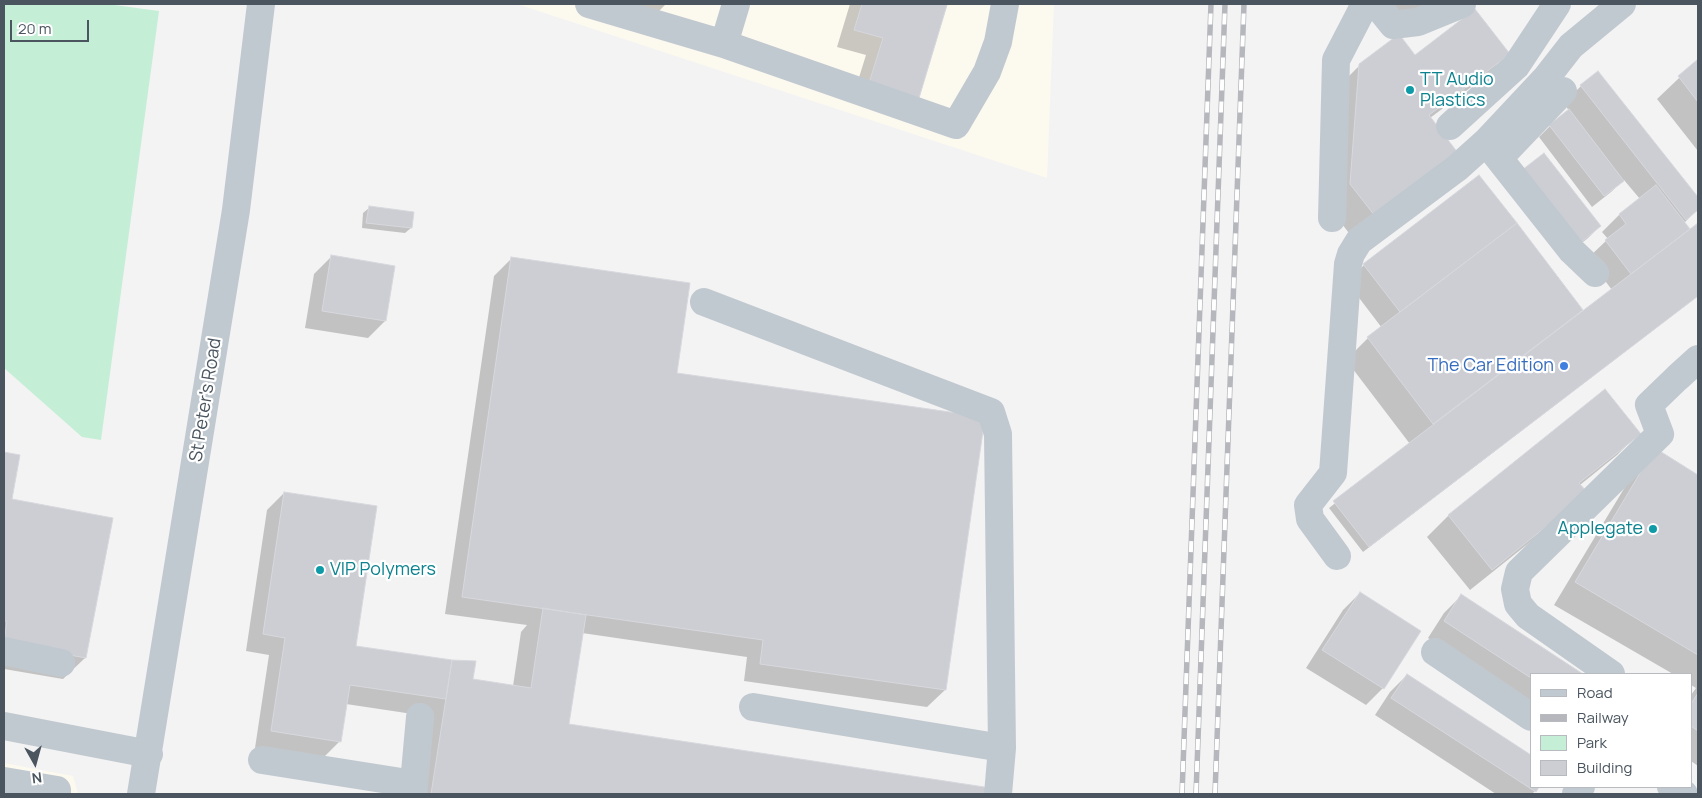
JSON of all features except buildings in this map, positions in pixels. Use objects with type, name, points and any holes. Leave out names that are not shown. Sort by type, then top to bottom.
[{"type":"street","name":"St Peter's Road","points":[[141,794],[236,210],[261,4]]},
{"type":"street","points":[[589,4],[724,44],[956,125],[987,72],[998,42],[1005,4]]},
{"type":"street","points":[[724,44],[736,4]]},
{"type":"street","points":[[1332,218],[1336,60],[1365,4]]},
{"type":"street","points":[[1376,4],[1393,25],[1418,22],[1462,4]]},
{"type":"street","points":[[1450,126],[1516,66],[1558,4]]},
{"type":"street","points":[[1492,150],[1571,46],[1615,9]]},
{"type":"street","points":[[1337,556],[1310,519],[1308,505],[1332,473],[1348,264],[1351,254],[1359,241],[1457,168],[1492,150],[1563,91]]},
{"type":"street","points":[[1492,150],[1572,251],[1595,273]]},
{"type":"street","points":[[704,302],[991,412],[998,434],[1002,748],[998,794]]},
{"type":"street","points":[[1610,673],[1528,616],[1518,604],[1515,588],[1519,572],[1660,434],[1650,405],[1676,378],[1698,359]]},
{"type":"street","points":[[4,651],[61,663]]},
{"type":"street","points":[[1435,652],[1530,716]]},
{"type":"street","points":[[753,707],[1002,748]]},
{"type":"street","points":[[276,755],[413,789],[420,717]]},
{"type":"street","points":[[4,726],[149,754]]},
{"type":"street","points":[[4,781],[57,790],[57,794]]},
{"type":"street","points":[[1673,788],[1684,794]]},
{"type":"shaded area","points":[[517,4],[1054,4],[1047,178]]},
{"type":"shaded area","points":[[4,763],[73,776],[78,794],[4,794]]},
{"type":"green space","points":[[4,4],[107,4],[159,11],[101,440],[82,437],[4,368]]},
{"type":"railway","points":[[1182,794],[1211,4]]},
{"type":"railway","points":[[1196,794],[1225,4]]},
{"type":"railway","points":[[1215,794],[1244,4]]},
{"type":"place","name":"TT Audio Plastics","points":[[1410,90]]},
{"type":"place","name":"The Car Edition","points":[[1564,366]]},
{"type":"place","name":"Applegate","points":[[1653,529]]},
{"type":"place","name":"VIP Polymers","points":[[320,570]]}]
